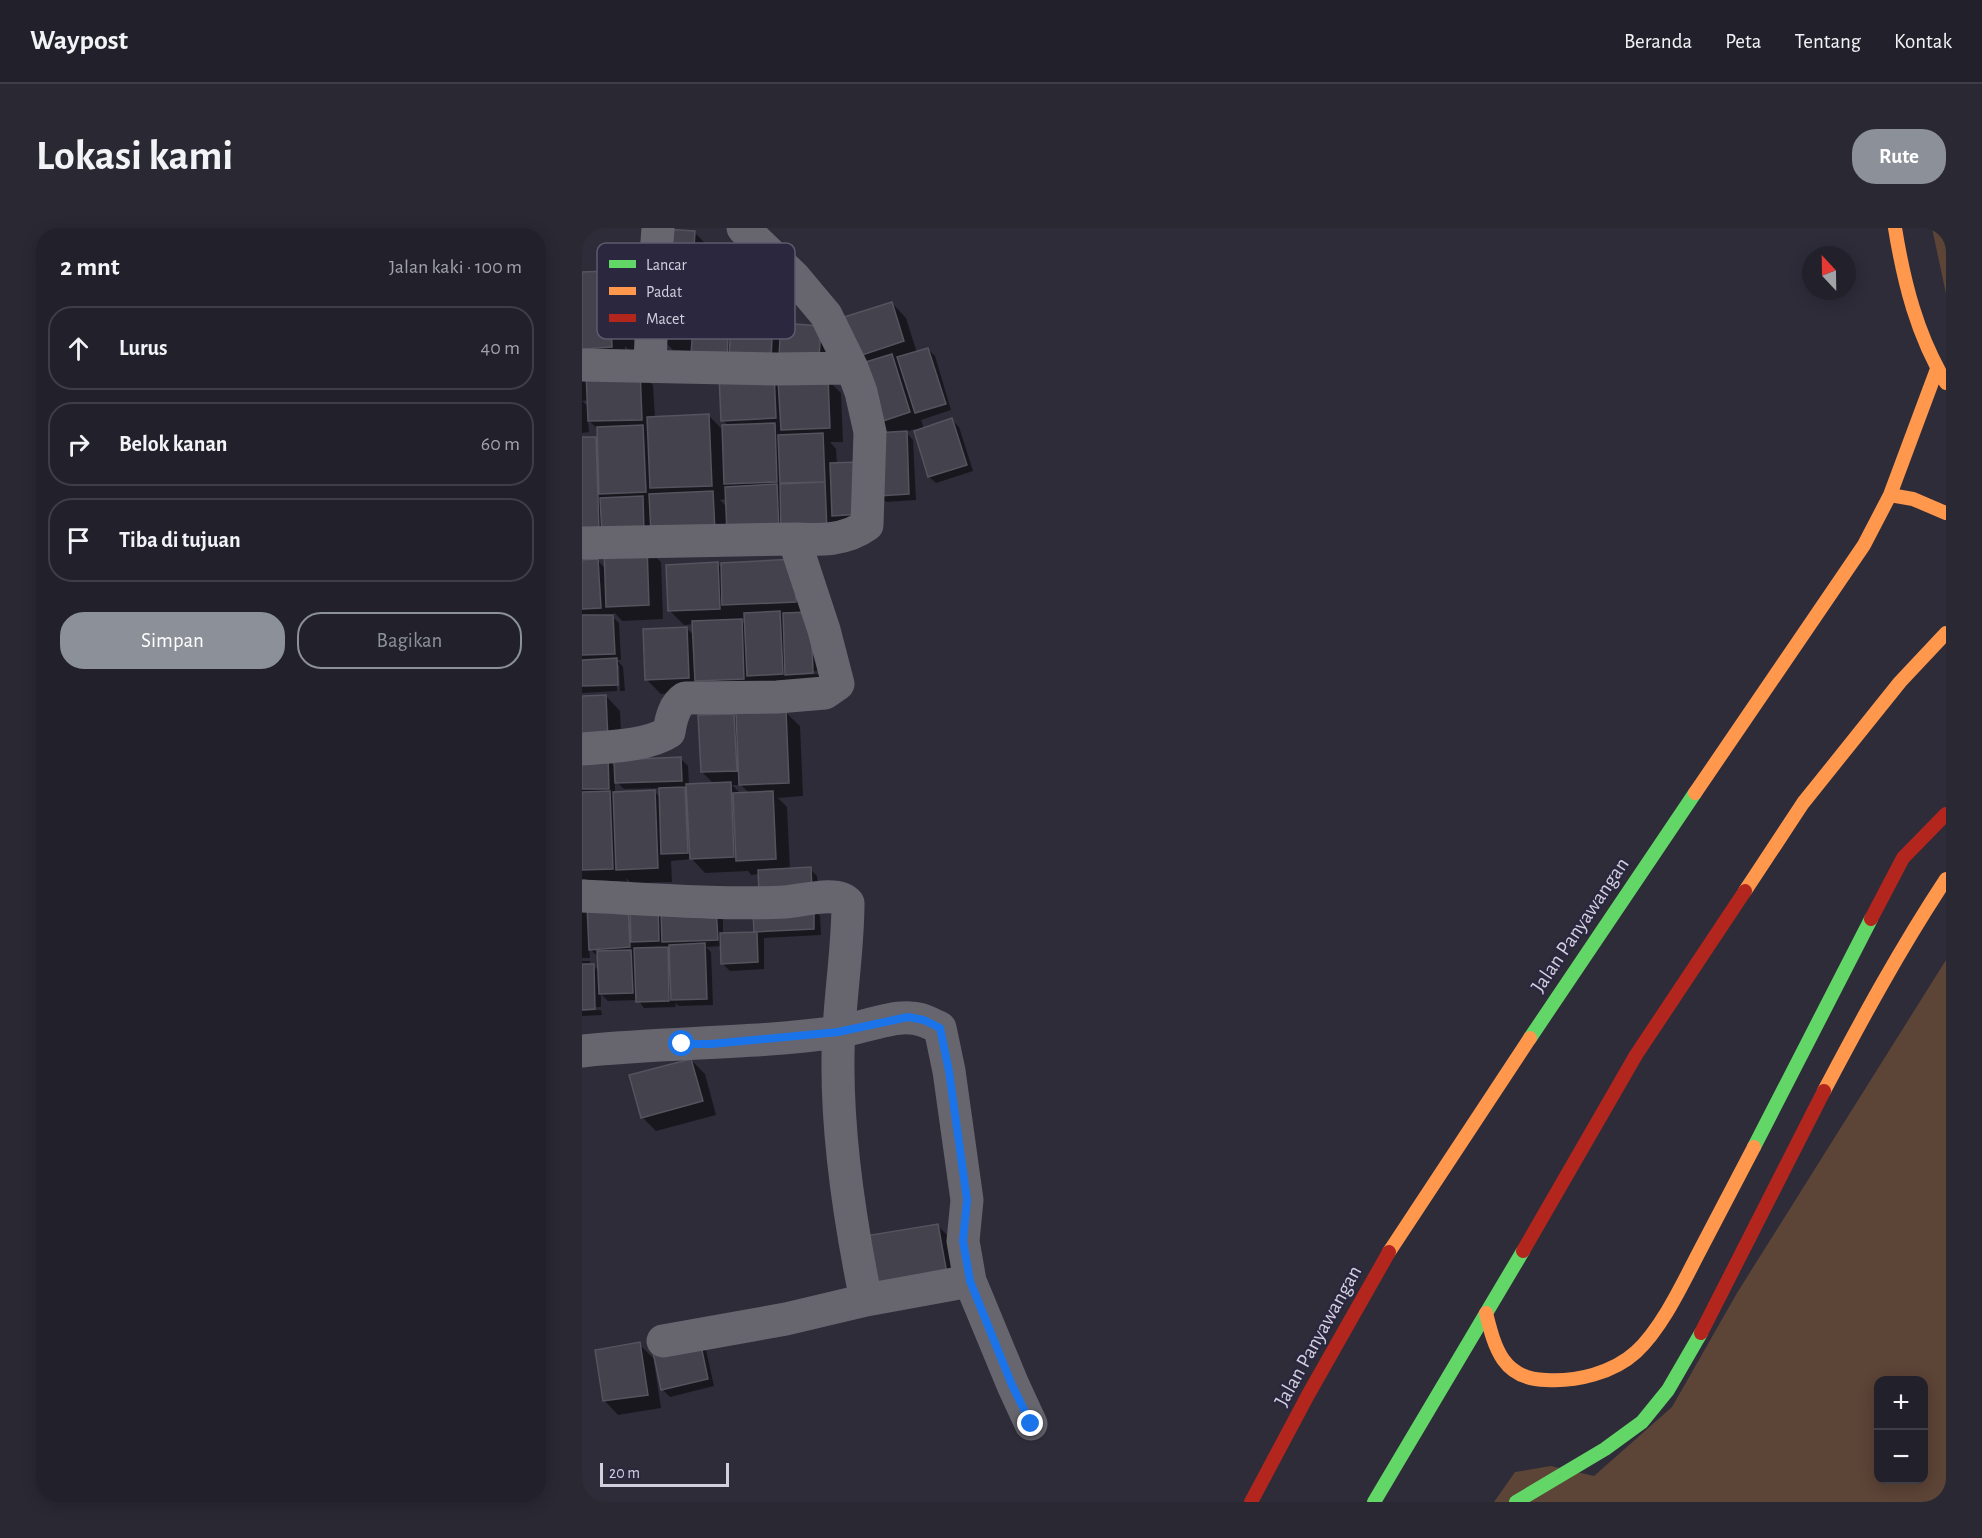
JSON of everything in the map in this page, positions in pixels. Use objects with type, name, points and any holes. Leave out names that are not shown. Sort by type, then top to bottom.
[{"type":"main road","points":[[1895,228],[1900,263],[1912,309],[1937,369],[1946,383]]},
{"type":"main road","name":"Jalan Panyawangan","points":[[1251,1502],[1308,1395],[1395,1242],[1644,866],[1864,545],[1890,495],[1937,369]]},
{"type":"main road","points":[[1890,495],[1913,499],[1946,513]]},
{"type":"main road","points":[[1374,1502],[1636,1055],[1803,803],[1900,682],[1946,633]]},
{"type":"main road","points":[[1486,1313],[1494,1345],[1501,1358],[1511,1370],[1537,1381],[1571,1380],[1606,1371],[1635,1352],[1675,1299],[1903,858],[1946,814]]},
{"type":"main road","points":[[1516,1502],[1605,1449],[1642,1422],[1668,1390],[1690,1354],[1863,1017],[1913,928],[1946,879]]},
{"type":"street","points":[[657,243],[658,228]]},
{"type":"street","points":[[743,228],[759,243]]},
{"type":"street","points":[[582,543],[831,540],[860,530],[867,525],[870,432],[861,392],[826,315],[795,278]]},
{"type":"street","points":[[650,366],[651,339]]},
{"type":"street","points":[[582,365],[777,369],[852,368]]},
{"type":"street","points":[[582,749],[619,746],[661,737],[669,732],[671,718],[679,702],[685,698],[777,697],[825,693],[838,684],[824,630],[794,539]]},
{"type":"street","points":[[582,896],[748,904],[790,902],[836,896],[842,897],[848,903],[848,934],[838,1032],[840,1132],[858,1263],[866,1300]]},
{"type":"street","points":[[582,1051],[631,1046],[711,1044],[838,1032],[908,1017],[924,1020],[940,1028],[949,1071],[967,1200],[963,1241],[970,1281],[1012,1385],[1031,1424]]},
{"type":"street","points":[[663,1341],[786,1319],[866,1300],[970,1281]]},
{"type":"shaded area","points":[[1932,228],[1946,228],[1946,294]]},
{"type":"shaded area","points":[[1946,960],[1946,1502],[1494,1502],[1515,1472],[1551,1466],[1594,1476],[1672,1407],[1737,1293]]},
{"type":"building","points":[[663,229],[695,231],[694,243],[662,243]]},
{"type":"building","points":[[597,271],[597,339],[612,339],[612,347],[582,349],[582,272]]},
{"type":"building","points":[[892,302],[904,341],[856,357],[844,317]]},
{"type":"building","points":[[795,324],[821,326],[819,359],[779,356],[780,339],[795,339]]},
{"type":"building","points":[[692,339],[728,339],[727,357],[691,355]]},
{"type":"building","points":[[730,339],[772,339],[771,359],[729,357]]},
{"type":"building","points":[[928,348],[946,404],[915,413],[897,357]]},
{"type":"building","points":[[892,354],[910,412],[877,423],[859,364]]},
{"type":"building","points":[[640,369],[642,420],[588,421],[586,372]]},
{"type":"building","points":[[774,372],[776,418],[721,421],[719,375]]},
{"type":"building","points":[[828,377],[830,428],[781,430],[778,380]]},
{"type":"building","points":[[709,414],[712,486],[650,488],[647,417]]},
{"type":"building","points":[[952,418],[967,465],[928,477],[914,431]]},
{"type":"building","points":[[775,423],[777,482],[724,484],[722,425]]},
{"type":"building","points":[[643,425],[646,492],[599,494],[597,427]]},
{"type":"building","points":[[907,431],[909,494],[878,496],[875,433]]},
{"type":"building","points":[[823,433],[825,482],[780,483],[778,435]]},
{"type":"building","points":[[582,437],[596,437],[599,530],[582,530]]},
{"type":"building","points":[[859,462],[861,514],[832,516],[830,463]]},
{"type":"building","points":[[825,482],[827,532],[781,534],[780,484]]},
{"type":"building","points":[[777,484],[779,531],[727,533],[725,487]]},
{"type":"building","points":[[713,491],[715,531],[651,533],[649,494]]},
{"type":"building","points":[[643,496],[644,533],[602,535],[600,498]]},
{"type":"building","points":[[647,546],[649,605],[606,607],[604,548]]},
{"type":"building","points":[[598,559],[601,608],[582,609],[582,560]]},
{"type":"building","points":[[795,559],[796,602],[722,605],[721,563]]},
{"type":"building","points":[[718,562],[720,609],[668,611],[666,565]]},
{"type":"building","points":[[780,611],[783,674],[747,676],[744,613]]},
{"type":"building","points":[[811,612],[813,673],[785,675],[783,613]]},
{"type":"building","points":[[582,615],[613,615],[615,654],[582,655]]},
{"type":"building","points":[[742,619],[744,679],[695,681],[692,621]]},
{"type":"building","points":[[687,627],[689,678],[645,680],[643,629]]},
{"type":"building","points":[[617,658],[618,685],[582,686],[582,660]]},
{"type":"building","points":[[606,695],[608,741],[582,743],[582,696]]},
{"type":"building","points":[[786,710],[789,783],[739,785],[736,713]]},
{"type":"building","points":[[734,714],[737,771],[701,772],[698,715]]},
{"type":"building","points":[[608,757],[609,789],[582,789],[582,758]]},
{"type":"building","points":[[681,757],[682,781],[615,783],[614,760]]},
{"type":"building","points":[[731,782],[734,857],[690,859],[686,784]]},
{"type":"building","points":[[685,787],[688,853],[661,854],[659,788]]},
{"type":"building","points":[[655,790],[658,868],[616,870],[613,792]]},
{"type":"building","points":[[610,791],[613,869],[582,870],[582,792]]},
{"type":"building","points":[[773,791],[776,859],[736,861],[733,793]]},
{"type":"building","points":[[811,867],[812,891],[759,894],[758,870]]},
{"type":"building","points":[[628,903],[630,947],[589,950],[587,905]]},
{"type":"building","points":[[658,906],[659,941],[631,942],[630,907]]},
{"type":"building","points":[[716,908],[718,940],[662,942],[661,911]]},
{"type":"building","points":[[814,908],[814,929],[754,932],[753,911]]},
{"type":"building","points":[[757,932],[758,962],[721,964],[720,933]]},
{"type":"building","points":[[705,943],[707,999],[671,1000],[669,945]]},
{"type":"building","points":[[668,947],[669,1001],[636,1002],[634,948]]},
{"type":"building","points":[[631,950],[633,993],[599,994],[597,951]]},
{"type":"building","points":[[582,964],[594,964],[595,1009],[582,1010]]},
{"type":"building","points":[[691,1059],[703,1101],[641,1118],[629,1075]]},
{"type":"building","points":[[938,1224],[947,1274],[874,1286],[865,1236]]},
{"type":"building","points":[[700,1341],[708,1379],[661,1390],[653,1352]]},
{"type":"building","points":[[640,1342],[648,1395],[603,1401],[595,1350]]},
{"type":"traffic: fast","points":[[1530,1038],[1695,793]]},
{"type":"traffic: fast","points":[[1754,1147],[1871,919]]},
{"type":"traffic: fast","points":[[1374,1502],[1523,1251]]},
{"type":"traffic: fast","points":[[1516,1502],[1605,1449],[1642,1422],[1668,1390],[1701,1333]]},
{"type":"traffic: slow","points":[[1895,228],[1903,269],[1919,327],[1946,383]]},
{"type":"traffic: slow","points":[[1695,793],[1864,545],[1890,495],[1937,369]]},
{"type":"traffic: slow","points":[[1890,495],[1913,499],[1946,513]]},
{"type":"traffic: slow","points":[[1745,891],[1803,803],[1900,682],[1946,633]]},
{"type":"traffic: slow","points":[[1824,1091],[1882,984],[1946,879]]},
{"type":"traffic: slow","points":[[1389,1252],[1530,1038]]},
{"type":"traffic: slow","points":[[1486,1313],[1493,1339],[1503,1360],[1520,1374],[1531,1378],[1558,1380],[1582,1378],[1616,1366],[1645,1343],[1670,1307],[1754,1147]]},
{"type":"traffic: jam","points":[[1871,919],[1903,858],[1946,814]]},
{"type":"traffic: jam","points":[[1523,1251],[1636,1055],[1745,891]]},
{"type":"traffic: jam","points":[[1701,1333],[1824,1091]]},
{"type":"traffic: jam","points":[[1251,1502],[1308,1395],[1389,1252]]},
{"type":"route","points":[[682,1044],[711,1044],[838,1032],[908,1017],[924,1020],[940,1028],[949,1071],[967,1200],[963,1241],[970,1281],[1012,1385],[1031,1424]]}]
